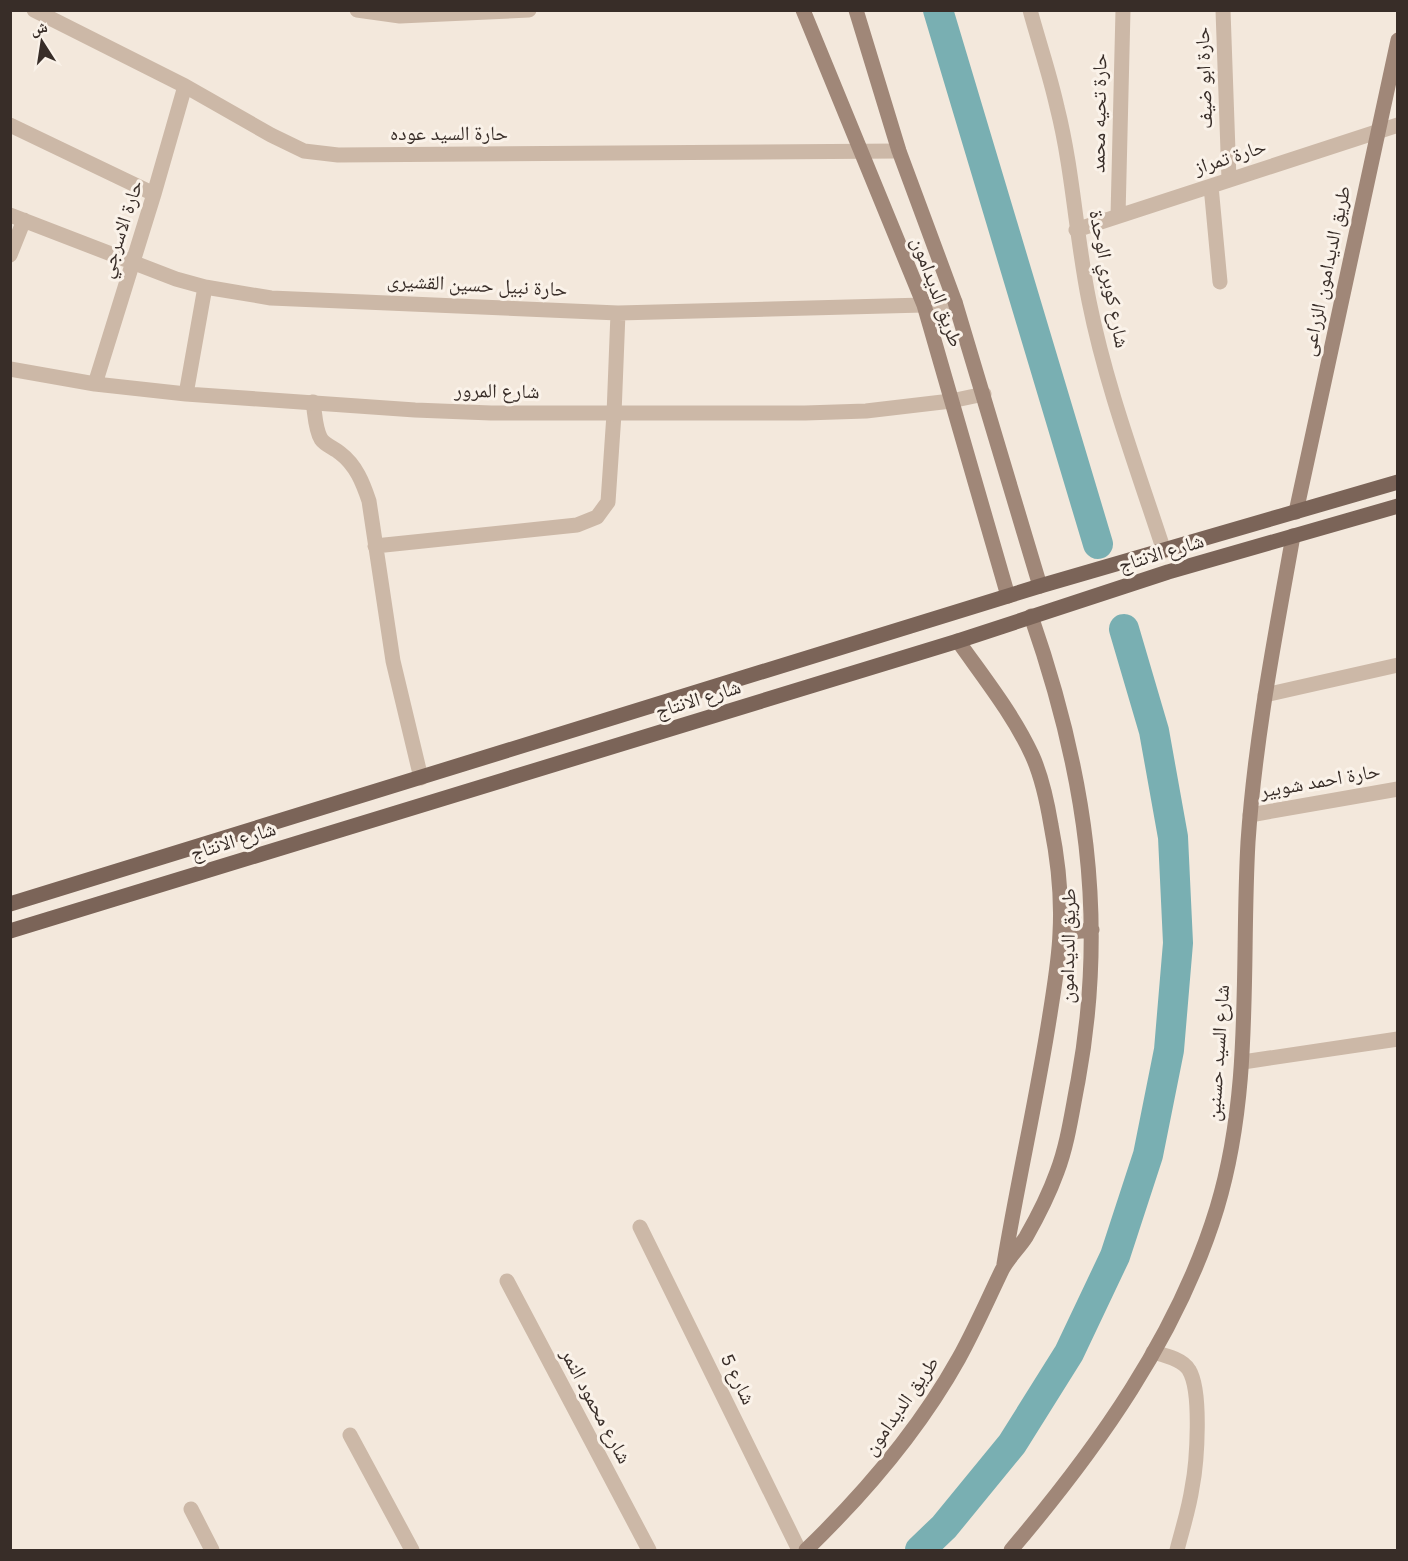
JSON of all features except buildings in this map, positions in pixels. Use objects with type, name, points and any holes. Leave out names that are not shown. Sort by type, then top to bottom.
[{"type":"main road","name":"شارع الانتاج","points":[[10,904],[1040,586],[1398,482]]},
{"type":"main road","name":"شارع الانتاج","points":[[13,931],[958,641],[1168,572],[1398,506]]},
{"type":"main road","points":[[10,913],[13,931]]},
{"type":"street","name":"حارة السيد عوده","points":[[34,10],[185,86],[304,151],[338,155],[899,151]]},
{"type":"street","points":[[357,10],[400,16],[529,10]]},
{"type":"street","name":"طريق الديدامون","points":[[803,10],[924,305],[1008,596]]},
{"type":"street","name":"طريق الديدامون","points":[[856,10],[899,151],[955,302],[1040,586]]},
{"type":"street","name":"شارع كوبري الوحدة","points":[[1030,10],[1058,108],[1089,302],[1103,356],[1164,550]]},
{"type":"street","name":"حارة تحيه محمد","points":[[1118,216],[1123,10]]},
{"type":"street","name":"حارة ابو ضيف","points":[[1223,10],[1229,180]]},
{"type":"street","name":"طريق الديدامون الزراعى","points":[[1296,512],[1398,40]]},
{"type":"street","name":"حارة الاسرجي","points":[[95,384],[185,86]]},
{"type":"street","points":[[10,125],[154,194]]},
{"type":"street","name":"حارة تمراز","points":[[1076,230],[1398,125]]},
{"type":"street","points":[[1211,186],[1220,282]]},
{"type":"street","points":[[10,255],[17,218]]},
{"type":"street","name":"حارة نبيل حسين القشيرى","points":[[17,218],[204,288],[271,298],[618,313],[924,305],[955,302]]},
{"type":"street","points":[[186,394],[204,288]]},
{"type":"street","points":[[375,546],[578,525],[597,517],[608,502],[618,313]]},
{"type":"street","name":"شارع المرور","points":[[10,369],[95,384],[186,394],[415,411],[614,414],[866,411],[951,401],[984,394]]},
{"type":"street","points":[[313,402],[321,439],[342,454],[355,470],[363,483],[369,501],[393,661],[421,778]]},
{"type":"street","name":"شارع السيد حسنين","points":[[1011,1551],[1085,1458],[1153,1352],[1199,1258],[1216,1209],[1230,1158],[1243,1062],[1250,815],[1259,727],[1293,536]]},
{"type":"street","name":"طريق الديدامون","points":[[1003,1267],[1026,1237],[1043,1204],[1058,1170],[1068,1133],[1083,1056],[1088,1014],[1092,930],[1089,866],[1081,802],[1069,739],[1052,676],[1031,616]]},
{"type":"street","name":"طريق الديدامون","points":[[806,1551],[871,1484],[920,1419],[959,1359],[983,1314],[1003,1267],[1036,1098],[1060,933],[1054,842],[1047,799],[1032,756],[1010,716],[958,641]]},
{"type":"street","points":[[1265,695],[1398,665]]},
{"type":"street","name":"حارة احمد شوبير","points":[[1250,815],[1398,789]]},
{"type":"street","points":[[1060,933],[1092,930]]},
{"type":"street","points":[[1243,1062],[1398,1039]]},
{"type":"street","name":"شارع 5","points":[[640,1227],[799,1551]]},
{"type":"street","name":"شارع محمود النمر","points":[[507,1281],[649,1551]]},
{"type":"street","points":[[1153,1352],[1174,1359],[1189,1368],[1196,1392],[1197,1427],[1192,1487],[1177,1551]]},
{"type":"street","points":[[350,1435],[412,1551]]},
{"type":"street","points":[[191,1509],[212,1551]]},
{"type":"waterway","points":[[938,10],[1098,544]]},
{"type":"waterway","points":[[920,1550],[944,1527],[1012,1444],[1069,1353],[1115,1256],[1148,1155],[1169,1050],[1178,943],[1173,837],[1154,731],[1124,629]]}]
